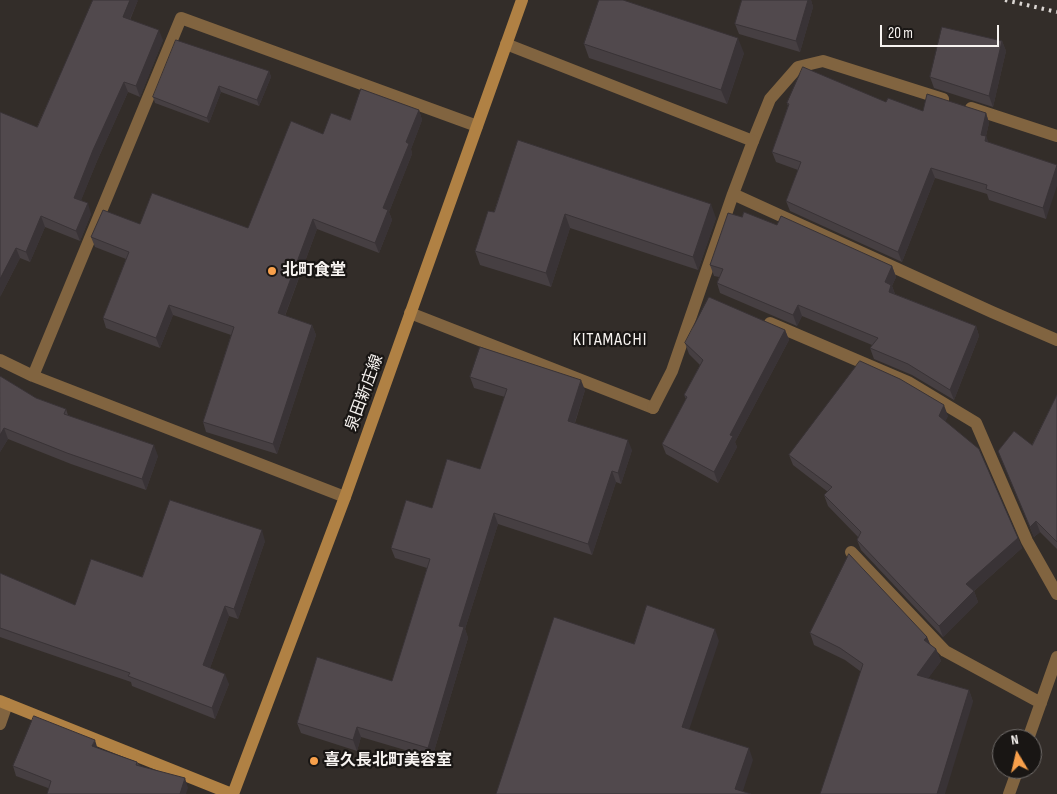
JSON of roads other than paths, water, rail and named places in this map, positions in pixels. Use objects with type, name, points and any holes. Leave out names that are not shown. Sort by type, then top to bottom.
[{"type":"main road","name":"泉田新庄線","points":[[232,794],[344,497],[522,0]]},
{"type":"main road","points":[[4,702],[232,794]]},
{"type":"street","points":[[33,376],[181,18],[477,126]]},
{"type":"street","points":[[506,44],[753,141]]},
{"type":"street","points":[[410,313],[653,408],[672,371],[703,295],[733,194],[770,99],[798,67],[823,61],[1057,136]]},
{"type":"street","points":[[733,194],[1057,340]]},
{"type":"street","points":[[762,320],[908,382],[976,423],[1027,541],[1057,594]]},
{"type":"street","points":[[0,360],[33,376],[344,497]]},
{"type":"street","points":[[852,552],[945,651],[1041,703]]},
{"type":"street","points":[[1032,729],[1057,657]]},
{"type":"street","points":[[0,724],[4,702]]},
{"type":"street","points":[[1009,794],[1014,779]]},
{"type":"railway","points":[[1005,0],[1057,12]]},
{"type":"place","name":"北町食堂","points":[[272,271]]},
{"type":"place","name":"喜久長北町美容室","points":[[314,761]]},
{"type":"district","name":"KITAMACHI","points":[[610,340]]}]
